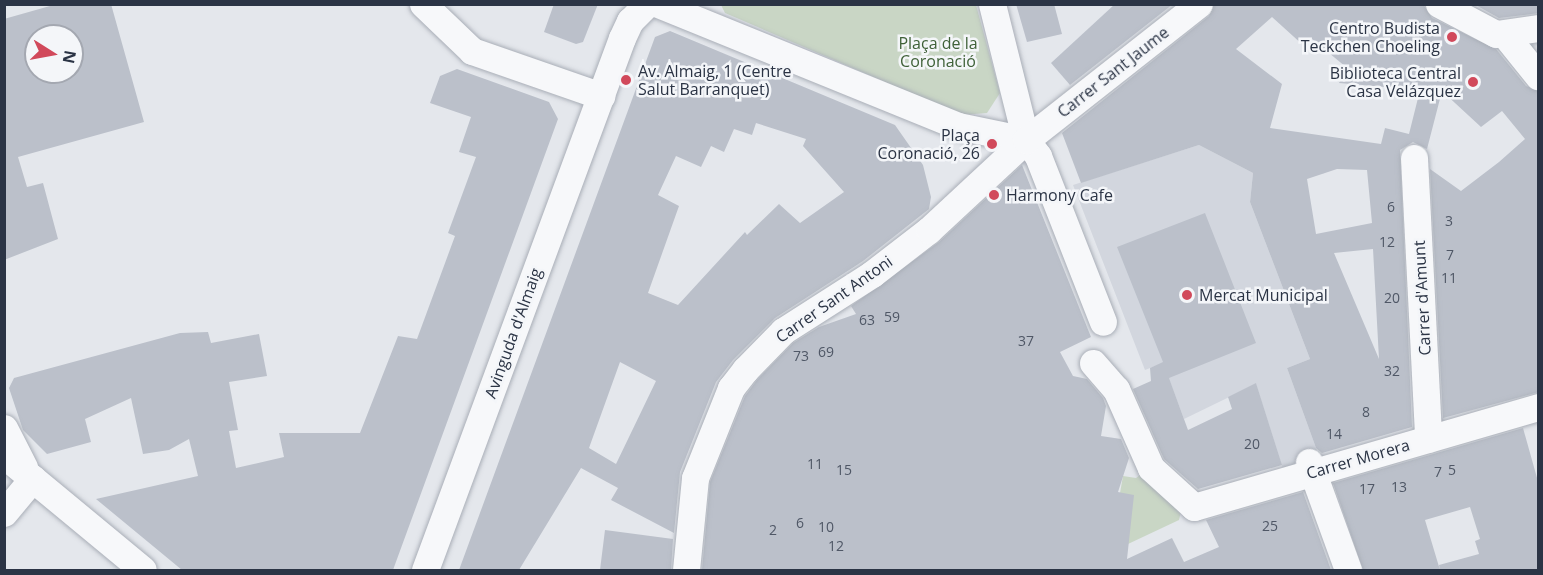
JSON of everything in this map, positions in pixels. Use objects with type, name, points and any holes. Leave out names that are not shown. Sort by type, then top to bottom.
[{"type":"street","points":[[423,4],[472,51],[601,96]]},
{"type":"street","name":"Avinguda d'Almaig","points":[[425,570],[630,21],[647,4]]},
{"type":"street","points":[[658,4],[703,13],[958,126],[1026,140]]},
{"type":"street","points":[[992,4],[1026,140],[1038,156],[1103,322]]},
{"type":"street","name":"Carrer Sant Jaume","points":[[1026,140],[1199,4]]},
{"type":"street","points":[[1440,4],[1505,36],[1539,76]]},
{"type":"street","points":[[1505,36],[1539,28]]},
{"type":"street","points":[[989,134],[1009,111],[1012,82]]},
{"type":"street","name":"Carrer Sant Antoni","points":[[687,569],[695,478],[732,388],[745,370],[783,331],[872,274],[929,230],[1026,140]]},
{"type":"street","name":"Carrer d'Amunt","points":[[1414,158],[1428,439]]},
{"type":"street","name":"Carrer Morera","points":[[1093,363],[1116,388],[1151,468],[1194,507],[1311,468],[1428,439],[1530,410]]},
{"type":"street","points":[[4,428],[30,476]]},
{"type":"street","points":[[4,454],[143,570]]},
{"type":"street","points":[[1311,468],[1348,570]]},
{"type":"street","points":[[4,513],[30,476]]},
{"type":"shaded area","points":[[1199,145],[1253,173],[1250,202],[1310,359],[1287,368],[1320,459],[1283,469],[1256,384],[1184,419],[1163,363],[1145,370],[1073,185]]},
{"type":"green space","name":"Plaça de la Coronació","points":[[721,5],[976,5],[1000,93],[987,113],[962,115],[725,13]]},
{"type":"green space","points":[[1144,472],[1182,507],[1179,520],[1128,544],[1120,493],[1123,476],[1136,478]]},
{"type":"building","points":[[57,4],[111,4],[144,122],[18,157],[27,187],[43,183],[58,239],[4,260],[4,19]]},
{"type":"building","points":[[554,4],[598,4],[583,42],[576,44],[544,32]]},
{"type":"building","points":[[1016,4],[1054,4],[1062,34],[1027,42]]},
{"type":"building","points":[[1115,4],[1173,4],[1070,85],[1051,63]]},
{"type":"building","points":[[1214,4],[1423,4],[1432,18],[1496,49],[1526,86],[1539,91],[1539,392],[1443,418],[1430,169],[1461,191],[1499,162],[1525,139],[1502,111],[1481,127],[1442,91],[1427,149],[1413,142],[1400,150],[1412,427],[1322,453],[1316,448],[1287,368],[1310,359],[1250,202],[1253,173],[1199,145],[1081,183],[1062,133],[1209,16]],"holes":[[[1272,17],[1304,46],[1312,39],[1346,67],[1339,83],[1420,90],[1409,134],[1385,128],[1381,144],[1270,128],[1282,84],[1236,49]],[[1337,169],[1367,170],[1372,223],[1316,234],[1307,179]],[[1373,249],[1379,359],[1334,253]]]},
{"type":"building","points":[[1474,4],[1539,4],[1539,13],[1499,18]]},
{"type":"building","points":[[670,31],[895,125],[923,165],[931,197],[929,209],[863,261],[775,318],[733,360],[716,382],[680,472],[674,533],[611,500],[618,488],[581,468],[519,570],[459,570],[655,37]],"holes":[[[756,123],[806,139],[803,146],[844,192],[800,223],[779,204],[747,235],[745,232],[678,305],[648,293],[679,206],[658,195],[676,156],[701,167],[711,146],[724,152],[734,129],[752,135]],[[620,362],[656,381],[616,464],[589,448]]]},
{"type":"building","points":[[457,69],[549,102],[558,119],[393,570],[182,570],[96,499],[198,476],[189,439],[169,450],[143,454],[131,398],[85,419],[91,442],[47,454],[23,430],[9,388],[14,378],[180,333],[208,332],[211,343],[259,334],[267,376],[229,382],[238,430],[229,431],[236,468],[284,457],[279,433],[360,433],[398,336],[417,339],[455,236],[448,233],[476,157],[459,152],[471,117],[430,103],[440,76]]},
{"type":"building","points":[[1022,165],[1091,337],[1060,352],[1073,376],[1087,379],[1103,398],[1106,406],[1101,436],[1121,439],[1129,458],[1118,492],[1134,495],[1127,559],[1172,538],[1184,562],[1219,547],[1206,520],[1303,492],[1331,570],[702,570],[710,482],[745,396],[757,380],[793,343],[819,327],[856,314],[851,306],[939,242]]},
{"type":"building","points":[[1205,213],[1256,343],[1169,378],[1188,430],[1232,409],[1228,397],[1256,383],[1282,465],[1198,489],[1164,459],[1133,389],[1151,381],[1150,368],[1163,362],[1117,247]]},
{"type":"building","points":[[1523,428],[1539,485],[1539,570],[1363,570],[1333,483]],"holes":[[[1470,507],[1480,539],[1475,541],[1479,554],[1439,565],[1440,570],[1425,520]]]},
{"type":"building","points":[[605,530],[673,539],[671,570],[600,570]]},
{"type":"place","name":"Centro Budista Teckchen Choeling","points":[[1452,37]]},
{"type":"place","name":"Av. Almaig, 1 (Centre Salut Barranquet)","points":[[626,80]]},
{"type":"place","name":"Biblioteca Central Casa Velázquez","points":[[1473,82]]},
{"type":"place","name":"Plaça Coronació, 26","points":[[992,144]]},
{"type":"place","name":"Harmony Cafe","points":[[994,195]]},
{"type":"place","name":"Mercat Municipal","points":[[1187,295]]}]
